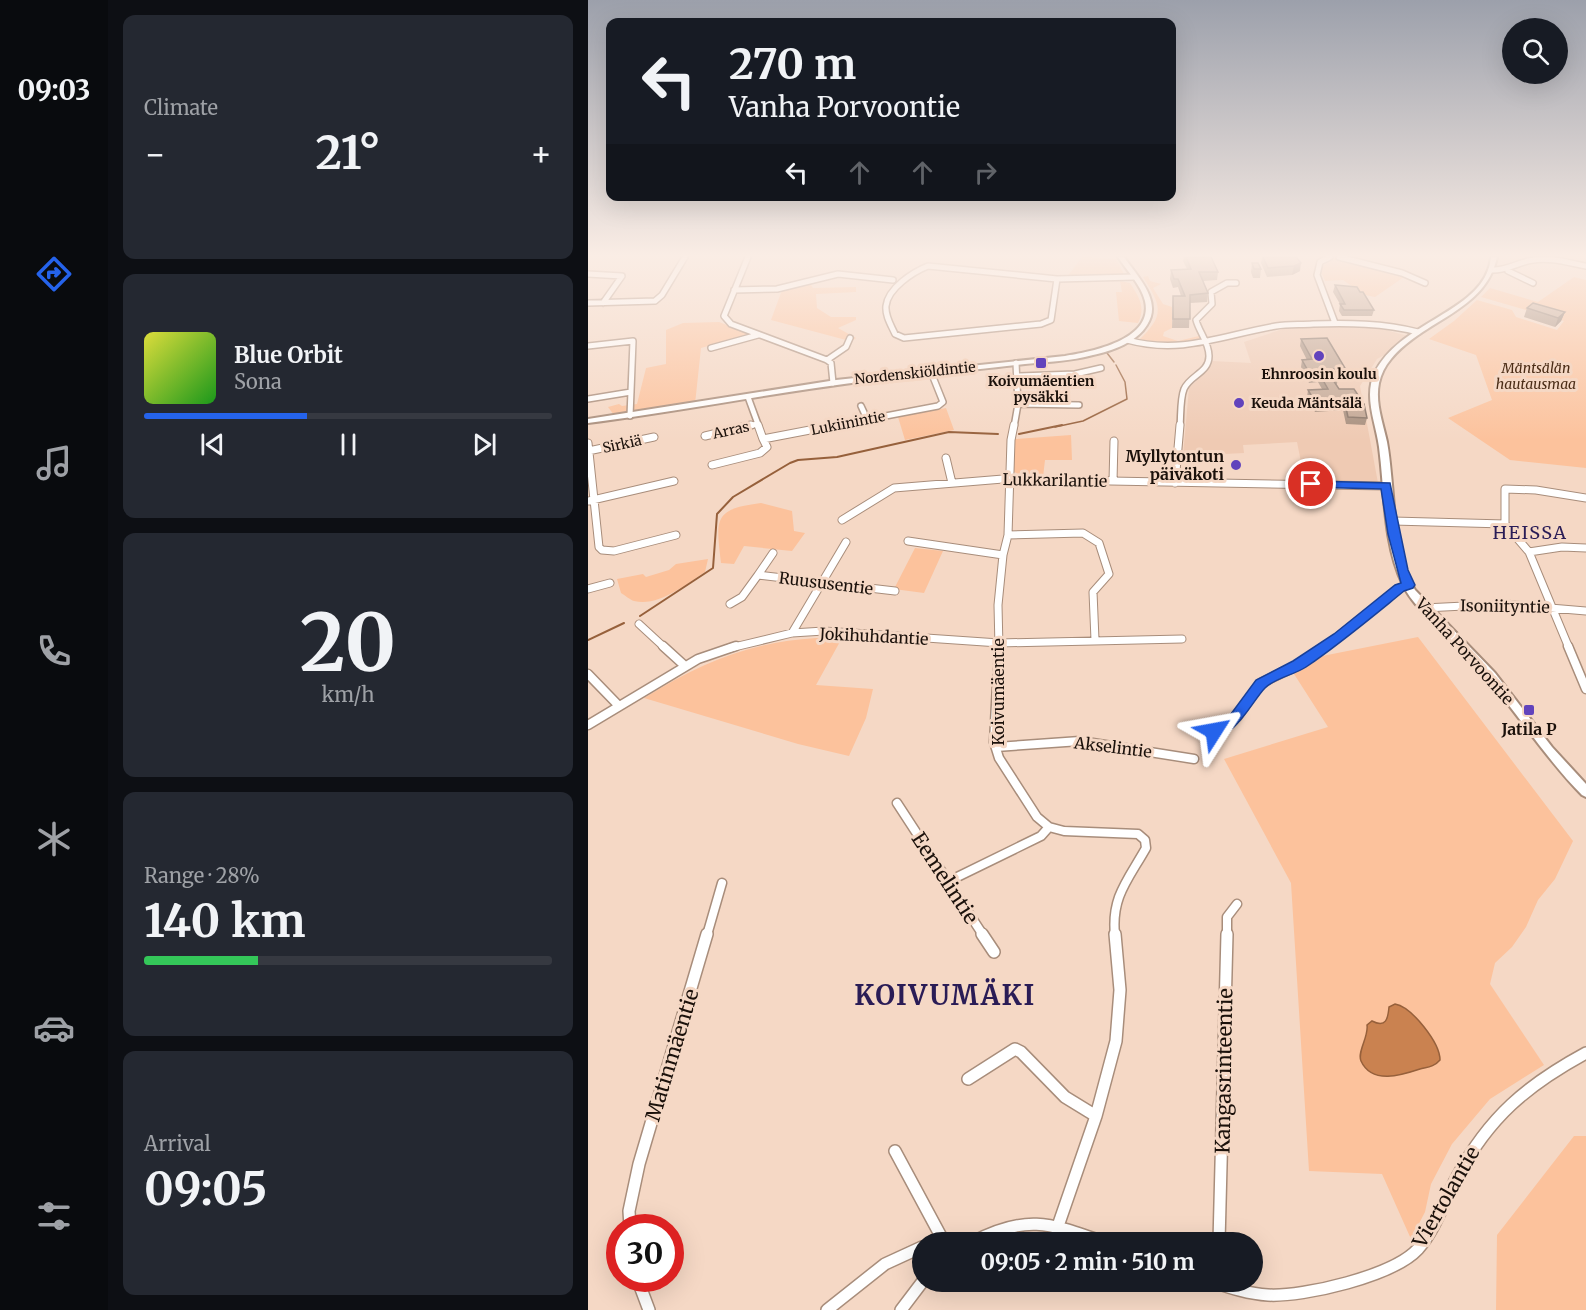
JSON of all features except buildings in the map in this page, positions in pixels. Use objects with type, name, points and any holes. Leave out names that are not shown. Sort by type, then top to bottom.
[{"type":"main road","points":[[1127,340],[1144,326],[1147,318]]},
{"type":"main road","name":"Vanha Porvoontie","points":[[1441,318],[1403,343],[1385,362],[1374,381],[1373,398],[1383,445],[1386,486],[1402,570],[1408,585],[1424,608],[1491,676],[1560,765],[1586,792]]},
{"type":"main road","name":"Nordenskiöldintie","points":[[588,420],[630,416],[833,383],[1085,355],[1127,340]]},
{"type":"street","points":[[725,318],[731,324],[827,360],[831,363],[833,383]]},
{"type":"street","points":[[890,318],[895,334],[899,337],[1050,322],[1051,318]]},
{"type":"street","points":[[1175,483],[1185,386],[1208,366],[1206,342],[1196,320],[1198,318]]},
{"type":"street","points":[[1333,318],[1335,323]]},
{"type":"street","points":[[1127,340],[1161,348],[1206,342],[1279,326],[1335,323],[1383,323],[1418,332]]},
{"type":"street","points":[[711,348],[758,334]]},
{"type":"street","points":[[827,360],[846,347],[850,338]]},
{"type":"street","points":[[588,345],[633,341],[630,416]]},
{"type":"street","name":"Koivumäentie","points":[[1016,363],[1019,376],[1018,404],[1011,440],[1008,535],[998,605],[996,747],[999,758],[1037,817],[1048,827]]},
{"type":"street","points":[[1019,376],[1075,374],[1101,368]]},
{"type":"street","name":"Lukiinintie","points":[[763,439],[942,404],[942,398],[931,372]]},
{"type":"street","points":[[588,399],[632,392]]},
{"type":"street","points":[[712,465],[760,453],[766,447],[748,397]]},
{"type":"street","points":[[1018,404],[1079,405]]},
{"type":"street","points":[[861,406],[867,419]]},
{"type":"street","name":"Arras","points":[[705,436],[757,424]]},
{"type":"street","name":"Sirkiä","points":[[589,451],[654,437]]},
{"type":"street","points":[[1113,481],[1114,441]]},
{"type":"street","points":[[588,443],[591,501],[599,547],[602,550],[614,551],[676,535]]},
{"type":"street","points":[[946,458],[952,483]]},
{"type":"street","name":"Lukkarilantie","points":[[842,520],[894,489],[1009,479],[1386,486]]},
{"type":"street","points":[[591,501],[674,482]]},
{"type":"street","points":[[1586,498],[1536,490],[1505,489],[1505,524],[1529,552],[1586,689]]},
{"type":"street","points":[[1393,521],[1505,524]]},
{"type":"street","points":[[1008,535],[1083,533],[1094,536],[1100,542],[1109,574],[1094,592],[1095,640]]},
{"type":"street","points":[[908,541],[1004,555]]},
{"type":"street","points":[[792,633],[846,542]]},
{"type":"street","points":[[1529,552],[1562,547],[1586,548]]},
{"type":"street","name":"Ruususentie","points":[[730,604],[742,597],[773,553]]},
{"type":"street","name":"Ruususentie","points":[[758,575],[895,591]]},
{"type":"street","points":[[588,589],[610,583]]},
{"type":"street","points":[[1208,739],[1214,731],[1237,717],[1261,683],[1298,665],[1347,631],[1399,588],[1408,585]]},
{"type":"street","name":"Isoniityntie","points":[[1424,608],[1491,602],[1553,606],[1586,611]]},
{"type":"street","points":[[639,624],[685,666]]},
{"type":"street","name":"Jokihuhdantie","points":[[588,725],[685,666],[728,648],[792,633],[824,631],[999,643],[1182,639]]},
{"type":"street","points":[[588,674],[619,706]]},
{"type":"street","name":"Akselintie","points":[[996,747],[1080,741],[1194,759]]},
{"type":"street","name":"Eemelintie","points":[[897,803],[994,952]]},
{"type":"street","points":[[947,882],[1041,836],[1048,827],[1064,831],[1129,832],[1138,834],[1144,840],[1146,848],[1122,887],[1113,915],[1120,990],[1120,1015],[1115,1047],[1096,1116],[1058,1226]]},
{"type":"street","name":"Matinmäentie","points":[[629,1214],[639,1164],[722,884]]},
{"type":"street","name":"Kangasrinteentie","points":[[1219,1232],[1227,917],[1237,904]]},
{"type":"street","points":[[968,1079],[1015,1049],[1022,1052],[1065,1097],[1096,1116]]},
{"type":"street","name":"Viertolantie","points":[[1256,1292],[1268,1295],[1309,1290],[1391,1268],[1408,1258],[1427,1238],[1458,1174],[1491,1121],[1519,1093],[1550,1072],[1586,1053]]},
{"type":"street","points":[[895,1151],[935,1232]]},
{"type":"street","points":[[998,1232],[1027,1224],[1058,1226],[1075,1232]]},
{"type":"street","points":[[827,1310],[885,1264],[912,1252]]},
{"type":"street","points":[[642,1292],[649,1310]]},
{"type":"street","points":[[901,1310],[915,1292]]},
{"type":"shaded area","points":[[1359,326],[1415,338],[1377,359],[1360,386],[1378,483],[1306,487],[1297,442],[1243,445],[1244,453],[1183,456],[1189,388],[1208,370],[1212,361],[1251,363],[1244,342],[1286,328]]},
{"type":"shaded area","points":[[1395,1004],[1409,1012],[1424,1027],[1435,1044],[1440,1060],[1431,1066],[1405,1074],[1380,1076],[1366,1068],[1360,1057],[1367,1025],[1372,1021],[1383,1023],[1387,1019],[1389,1007]]},
{"type":"green space","points":[[772,318],[856,318],[838,328],[856,338],[842,347],[846,340],[771,320]]},
{"type":"green space","points":[[1119,318],[1140,318],[1138,323],[1119,321]]},
{"type":"green space","points":[[1156,318],[1172,318],[1172,328],[1164,332],[1163,336],[1178,341],[1199,336],[1201,340],[1165,345],[1138,341]]},
{"type":"green space","name":"Mäntsälän hautausmaa","points":[[1457,318],[1520,318],[1557,330],[1564,321],[1554,318],[1586,318],[1586,468],[1510,460],[1448,418],[1492,400],[1476,355],[1429,339]]},
{"type":"green space","points":[[719,322],[751,334],[701,348],[695,404],[614,415],[608,407],[619,404],[622,406],[637,404],[646,368],[666,364],[666,330],[683,323]]},
{"type":"green space","points":[[946,408],[954,430],[905,440],[898,417]]},
{"type":"green space","points":[[1071,435],[1072,460],[1045,460],[1043,477],[1023,477],[1013,471],[1015,439]]},
{"type":"green space","points":[[761,503],[792,511],[794,531],[805,533],[792,551],[744,546],[734,564],[721,563],[718,536],[721,519],[734,509]]},
{"type":"green space","points":[[915,548],[943,551],[924,593],[894,589]]},
{"type":"green space","points":[[708,559],[705,572],[662,598],[653,601],[634,601],[621,593],[617,579],[643,574],[646,577],[669,570],[676,564]]},
{"type":"green space","points":[[1418,637],[1573,841],[1555,879],[1538,900],[1526,927],[1512,947],[1495,963],[1490,984],[1544,1065],[1490,1099],[1452,1144],[1431,1184],[1425,1212],[1411,1239],[1382,1174],[1309,1171],[1291,883],[1224,759],[1328,727],[1287,663]]},
{"type":"green space","points":[[816,638],[842,638],[816,685],[873,689],[866,718],[849,756],[798,744],[644,698],[685,674],[726,656],[769,644]]},
{"type":"green space","points":[[1574,1136],[1586,1136],[1586,1310],[1496,1310],[1497,1235]]},
{"type":"waterway","points":[[1107,353],[1114,362]]},
{"type":"waterway","points":[[1055,427],[1083,421],[1127,399],[1125,382],[1116,365]]},
{"type":"waterway","points":[[1019,434],[1062,425]]},
{"type":"waterway","points":[[640,616],[713,568],[717,514],[733,497],[790,463],[798,460],[837,457],[949,432],[998,434]]},
{"type":"waterway","points":[[588,640],[624,623]]},
{"type":"place","name":"Ehnroosin koulu","points":[[1319,356]]},
{"type":"place","name":"Koivumäentien pysäkki","points":[[1041,363]]},
{"type":"place","name":"Keuda Mäntsälä","points":[[1239,403]]},
{"type":"place","name":"Myllytontun päiväkoti","points":[[1236,465]]},
{"type":"place","name":"Jatila P","points":[[1529,710]]},
{"type":"district","name":"HEISSA","points":[[1530,533]]},
{"type":"district","name":"KOIVUMÄKI","points":[[945,996]]},
{"type":"route","points":[[1214,731],[1237,717],[1261,683],[1298,665],[1371,612],[1399,588],[1408,585],[1402,570],[1386,486],[1311,484]]}]
